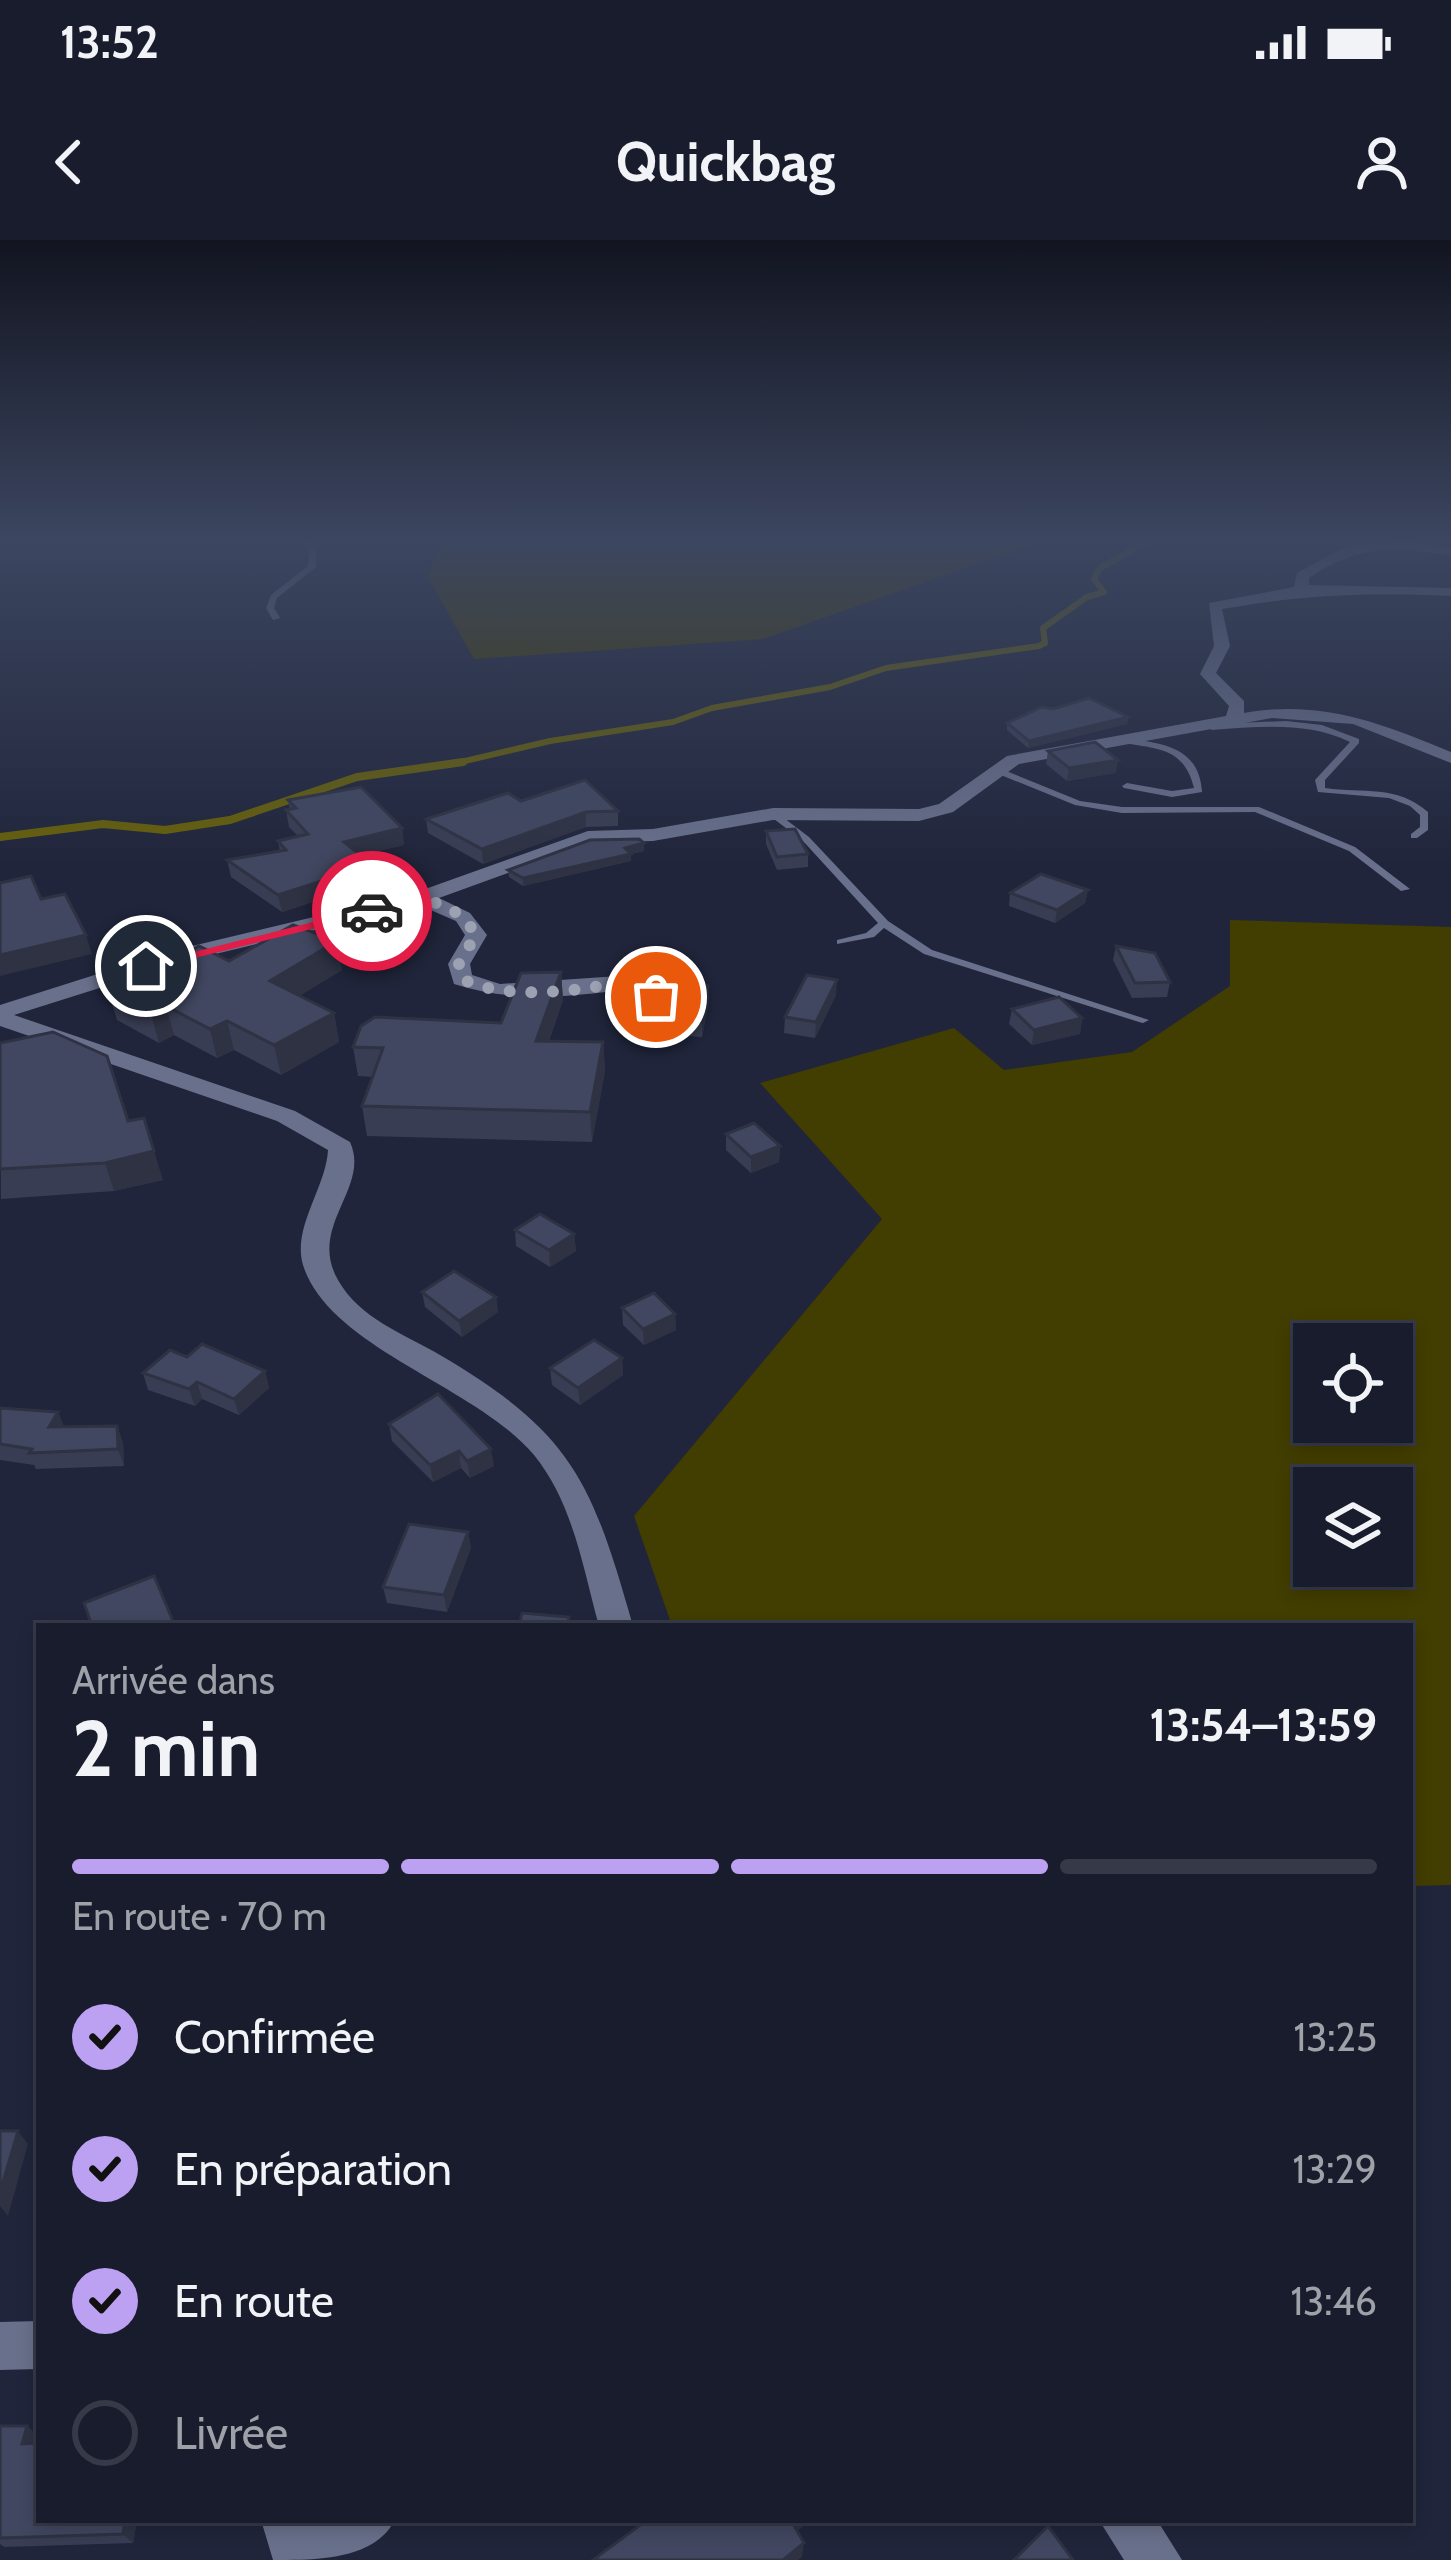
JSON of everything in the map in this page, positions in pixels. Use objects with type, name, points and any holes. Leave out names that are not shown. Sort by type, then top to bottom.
[{"type":"street","points":[[1220,650],[1208,674],[1238,705],[1233,720]]},
{"type":"street","points":[[0,1015],[175,957],[421,898],[588,837],[653,835],[772,814],[919,815],[966,796],[994,769],[1034,755],[1233,720],[1317,713],[1357,720],[1451,758]]},
{"type":"street","points":[[421,898],[463,917],[476,934],[459,964],[462,979],[498,991],[583,989],[656,978],[664,987],[648,1016]]},
{"type":"street","points":[[0,1015],[286,1116],[341,1147],[343,1162],[312,1234],[319,1269],[337,1302],[348,1314],[523,1427],[560,1466],[580,1507],[615,1623]]},
{"type":"street","points":[[0,2346],[36,2345]]},
{"type":"street","points":[[288,2523],[300,2560],[364,2523]]},
{"type":"street","points":[[1127,2523],[1156,2560]]},
{"type":"lane","points":[[1212,727],[1282,723],[1342,733],[1356,741],[1320,780],[1322,790],[1388,794],[1414,802],[1425,814],[1425,828],[1414,836]]},
{"type":"lane","points":[[1126,786],[1172,794],[1199,790],[1190,760],[1175,748],[1127,741]]},
{"type":"lane","points":[[994,769],[1078,803],[1122,810],[1256,808],[1352,849],[1405,889]]},
{"type":"lane","points":[[772,814],[806,839],[884,923],[928,952],[1142,1020]]},
{"type":"lane","points":[[841,942],[870,935],[884,923]]},
{"type":"shaded area","points":[[469,650],[600,650],[474,659]]},
{"type":"shaded area","points":[[1230,920],[1451,927],[1451,1885],[1413,1886],[1413,1623],[671,1623],[634,1516],[882,1219],[760,1083],[954,1028],[1004,1070],[1132,1052],[1230,986]]},
{"type":"building","points":[[1089,698],[1128,717],[1029,741],[1007,723],[1042,707],[1053,709]]},
{"type":"building","points":[[1095,742],[1118,760],[1069,768],[1048,751]]},
{"type":"building","points":[[585,780],[618,811],[586,812],[482,849],[426,819],[508,793],[521,801]]},
{"type":"building","points":[[361,787],[402,828],[344,842],[379,870],[278,895],[227,860],[286,850],[278,841],[308,834],[286,810],[296,808],[288,800]]},
{"type":"building","points":[[795,829],[808,854],[777,857],[766,831]]},
{"type":"building","points":[[639,839],[644,843],[625,848],[631,854],[523,878],[508,870],[590,840]]},
{"type":"building","points":[[1041,874],[1088,890],[1057,910],[1010,893]]},
{"type":"building","points":[[31,876],[41,899],[65,894],[86,935],[0,955],[0,883]]},
{"type":"building","points":[[293,925],[337,941],[270,981],[334,1013],[274,1045],[227,1021],[210,1029],[166,1006],[151,1014],[108,991],[125,983],[107,973],[173,942],[190,951],[199,946],[229,961]]},
{"type":"building","points":[[1116,946],[1155,953],[1170,982],[1135,983]]},
{"type":"building","points":[[561,972],[536,1041],[603,1042],[590,1112],[362,1106],[383,1048],[353,1047],[361,1026],[375,1017],[501,1023],[521,973]]},
{"type":"building","points":[[807,975],[837,980],[816,1022],[785,1017]]},
{"type":"building","points":[[683,976],[708,986],[702,1022],[670,1020]]},
{"type":"building","points":[[1059,997],[1082,1018],[1034,1030],[1012,1009]]},
{"type":"building","points":[[53,1032],[107,1056],[128,1121],[144,1118],[154,1151],[105,1163],[0,1169],[0,1043]]},
{"type":"building","points":[[754,1123],[780,1146],[751,1157],[726,1134]]},
{"type":"building","points":[[540,1214],[574,1234],[549,1250],[515,1230]]},
{"type":"building","points":[[454,1271],[496,1297],[459,1321],[422,1292]]},
{"type":"building","points":[[654,1293],[675,1314],[643,1329],[622,1308]]},
{"type":"building","points":[[594,1340],[622,1358],[578,1388],[550,1368]]},
{"type":"building","points":[[202,1344],[265,1371],[234,1399],[197,1382],[189,1389],[143,1373],[170,1350],[187,1357]]},
{"type":"building","points":[[438,1394],[491,1449],[467,1461],[459,1451],[430,1465],[389,1424]]},
{"type":"building","points":[[0,1408],[58,1412],[49,1427],[117,1426],[118,1449],[29,1453],[32,1449],[0,1444]]},
{"type":"building","points":[[409,1524],[468,1532],[444,1595],[383,1587]]},
{"type":"building","points":[[154,1576],[174,1623],[91,1623],[84,1603]]},
{"type":"building","points":[[522,1613],[569,1617],[568,1623],[520,1623]]},
{"type":"building","points":[[0,2131],[18,2131],[0,2192]]},
{"type":"building","points":[[0,2426],[27,2426],[22,2444],[36,2443],[36,2523],[125,2523],[123,2534],[0,2538]]},
{"type":"building","points":[[643,2523],[793,2523],[804,2543],[783,2560],[593,2560]]},
{"type":"building","points":[[1048,2526],[1073,2560],[1014,2560]]},
{"type":"waterway","points":[[457,763],[550,741],[673,722],[712,708],[830,687],[886,668],[1009,650]]},
{"type":"waterway","points":[[457,763],[463,762]]},
{"type":"waterway","points":[[0,837],[103,824],[165,830],[230,820],[357,777],[457,763]]},
{"type":"waterway","points":[[448,765],[457,763]]},
{"type":"way so far","points":[[372,911],[421,898],[463,917],[476,934],[459,964],[462,979],[475,985],[498,991],[583,989],[645,976],[656,978],[664,987],[656,997]]},
{"type":"route","points":[[146,966],[372,911]]}]
